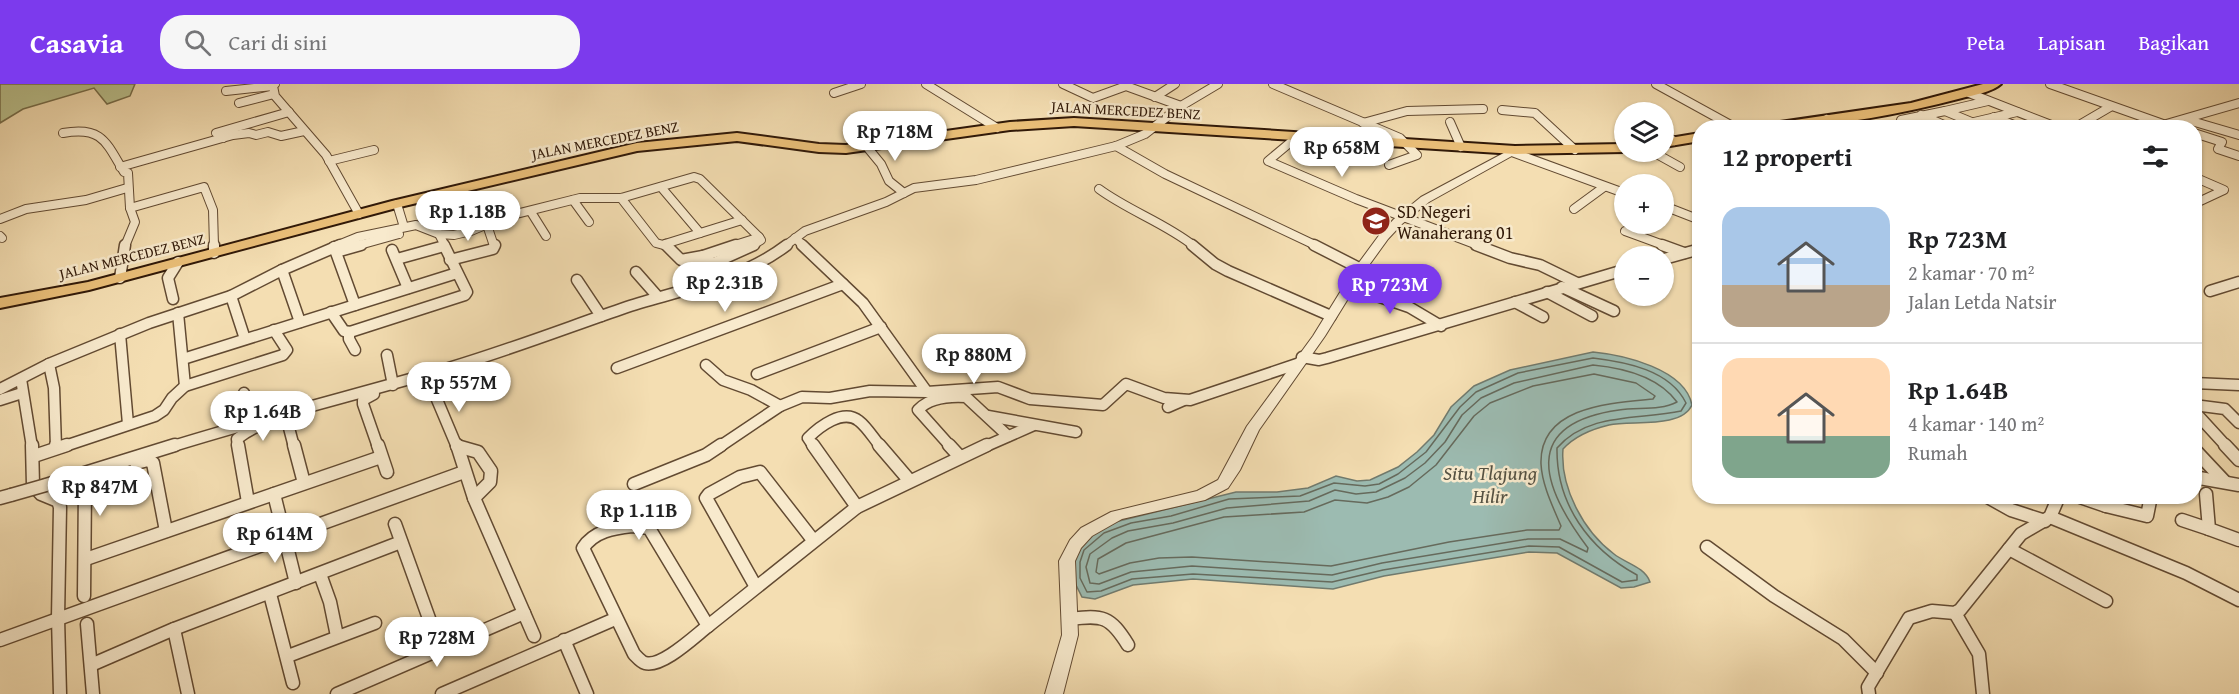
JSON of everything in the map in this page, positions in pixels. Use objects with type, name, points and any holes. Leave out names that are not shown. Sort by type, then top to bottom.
[{"type":"main road","points":[[1820,120],[1905,108],[1969,93],[1995,84]]},
{"type":"main road","name":"JALAN MERCEDEZ BENZ","points":[[0,303],[120,278],[397,204],[555,166],[665,143],[742,137],[819,148],[867,147],[997,128],[1062,122],[1514,151],[1614,148]]},
{"type":"main road","points":[[1674,139],[1692,137]]},
{"type":"street","points":[[834,93],[861,84]]},
{"type":"street","points":[[926,84],[997,128]]},
{"type":"street","points":[[1063,84],[1093,98],[1124,86],[1181,106]]},
{"type":"street","points":[[1155,97],[1175,84]]},
{"type":"street","points":[[5,497],[246,423],[393,384],[658,297],[742,273],[768,259],[795,238],[814,227],[865,211],[917,187],[943,186],[976,180],[1116,146],[1156,127],[1181,106],[1218,84]]},
{"type":"street","points":[[1273,84],[1400,138],[1417,156],[1389,165]]},
{"type":"street","points":[[1656,84],[1721,120]]},
{"type":"street","points":[[2050,84],[2152,120]]},
{"type":"street","points":[[226,91],[274,88]]},
{"type":"street","points":[[239,103],[274,88]]},
{"type":"street","points":[[274,88],[289,112],[329,160],[359,214]]},
{"type":"street","points":[[1969,93],[2038,120]]},
{"type":"street","points":[[1902,120],[1989,101]]},
{"type":"street","points":[[2188,120],[2239,103]]},
{"type":"street","points":[[2088,120],[2110,107]]},
{"type":"street","points":[[1905,108],[1933,120]]},
{"type":"street","points":[[1363,123],[1383,116],[1434,109],[1483,109]]},
{"type":"street","points":[[1502,110],[1535,113],[1575,150]]},
{"type":"street","points":[[1945,111],[1969,120]]},
{"type":"street","points":[[223,138],[216,133],[289,112]]},
{"type":"street","points":[[1982,120],[2018,112]]},
{"type":"street","points":[[1994,117],[2001,120]]},
{"type":"street","points":[[1450,122],[1461,147]]},
{"type":"street","points":[[2202,124],[2239,135]]},
{"type":"street","points":[[120,167],[272,126]]},
{"type":"street","points":[[63,133],[86,131],[96,135],[109,147],[124,172],[128,173],[130,208],[135,222],[130,227],[120,278]]},
{"type":"street","points":[[249,133],[254,135],[268,132],[273,135],[283,135],[304,131]]},
{"type":"street","points":[[2202,135],[2223,142],[2218,149],[2239,156]]},
{"type":"street","points":[[1298,136],[1268,161],[1510,258],[1540,265],[1577,283]]},
{"type":"street","points":[[1116,146],[1165,174],[1265,220],[1359,268]]},
{"type":"street","points":[[867,147],[881,164],[890,181],[904,193]]},
{"type":"street","points":[[329,160],[374,150]]},
{"type":"street","points":[[1054,694],[1068,644],[1070,619],[1067,561],[1081,537],[1098,524],[1121,513],[1195,497],[1218,488],[1232,472],[1245,440],[1299,361],[1319,336],[1359,268],[1385,234],[1403,216],[1443,188],[1514,151],[1614,190]]},
{"type":"street","points":[[1671,162],[1680,167]]},
{"type":"street","points":[[335,250],[367,234],[404,227],[423,226],[439,234],[463,234],[504,217],[585,197],[599,200],[621,198],[688,177],[700,179],[759,237],[703,256],[683,260],[665,244]]},
{"type":"street","points":[[2202,180],[2219,185],[2224,190],[2202,201]]},
{"type":"street","points":[[661,187],[700,233]]},
{"type":"street","points":[[1574,209],[1604,187]]},
{"type":"street","points":[[0,219],[26,209],[86,200],[128,188]]},
{"type":"street","points":[[130,208],[206,188],[215,217],[214,252]]},
{"type":"street","points":[[1099,189],[1120,205],[1179,234],[1215,264],[1331,316]]},
{"type":"street","points":[[621,198],[656,243],[665,244],[742,220]]},
{"type":"street","points":[[573,201],[589,222]]},
{"type":"street","points":[[397,204],[404,227]]},
{"type":"street","points":[[1674,210],[1692,217]]},
{"type":"street","points":[[531,212],[546,236]]},
{"type":"street","points":[[450,260],[493,249],[495,244],[487,225]]},
{"type":"street","points":[[0,389],[49,364],[120,334],[231,296],[282,270],[335,250],[423,226]]},
{"type":"street","points":[[331,312],[344,332],[349,332],[462,297],[467,292],[439,234]]},
{"type":"street","points":[[1633,234],[1684,254]]},
{"type":"street","points":[[795,238],[863,303],[927,392]]},
{"type":"street","points":[[397,260],[444,246]]},
{"type":"street","points":[[335,250],[354,305]]},
{"type":"street","points":[[392,250],[408,288]]},
{"type":"street","points":[[1674,256],[1692,252]]},
{"type":"street","points":[[173,299],[168,278],[178,262]]},
{"type":"street","points":[[282,270],[300,322]]},
{"type":"street","points":[[636,272],[658,297]]},
{"type":"street","points":[[183,359],[457,273]]},
{"type":"street","points":[[634,484],[706,455],[780,406],[806,397],[830,398],[881,391],[927,392],[998,387],[1028,399],[1103,405],[1107,404],[1113,393],[1126,384],[1164,398],[1196,399],[1299,361],[1319,360],[1441,326],[1614,273]]},
{"type":"street","points":[[577,280],[601,316]]},
{"type":"street","points":[[2210,291],[2239,282]]},
{"type":"street","points":[[617,368],[843,284]]},
{"type":"street","points":[[1348,286],[1409,307],[1441,326]]},
{"type":"street","points":[[1562,287],[1614,311]]},
{"type":"street","points":[[1546,292],[1592,316]]},
{"type":"street","points":[[231,296],[245,339]]},
{"type":"street","points":[[1515,302],[1543,317]]},
{"type":"street","points":[[178,313],[185,386]]},
{"type":"street","points":[[757,374],[881,327]]},
{"type":"street","points":[[34,456],[160,414],[185,386],[283,355],[287,350],[274,330]]},
{"type":"street","points":[[349,332],[349,339],[355,350]]},
{"type":"street","points":[[120,334],[128,424]]},
{"type":"street","points":[[387,355],[393,384]]},
{"type":"street","points":[[49,364],[54,388],[56,448]]},
{"type":"street","points":[[706,365],[723,380],[751,390],[780,406]]},
{"type":"street","points":[[21,379],[34,456],[34,488],[58,501],[60,507],[58,618],[60,694]]},
{"type":"street","points":[[387,472],[363,400],[377,392],[412,381],[425,380],[430,383],[457,446],[474,498],[534,636]]},
{"type":"street","points":[[2202,384],[2239,386]]},
{"type":"street","points":[[0,400],[22,393]]},
{"type":"street","points":[[244,393],[246,423]]},
{"type":"street","points":[[960,457],[918,410],[919,408],[934,400],[964,396],[1008,436]]},
{"type":"street","points":[[1168,407],[1184,400]]},
{"type":"street","points":[[2202,406],[2228,410],[2239,423]]},
{"type":"street","points":[[988,416],[1076,432]]},
{"type":"street","points":[[857,507],[807,438],[823,425],[846,417],[858,420],[909,480]]},
{"type":"street","points":[[2202,420],[2239,460]]},
{"type":"street","points":[[248,502],[237,439],[249,431],[279,422],[288,424],[304,483]]},
{"type":"street","points":[[708,627],[649,528],[634,525],[588,539],[583,548],[615,619],[639,661],[650,664],[674,653],[708,627],[813,540],[857,507],[909,480],[1034,425]]},
{"type":"street","points":[[457,446],[478,452],[492,474],[492,481],[486,490],[474,498]]},
{"type":"street","points":[[86,558],[381,458]]},
{"type":"street","points":[[2202,458],[2225,482]]},
{"type":"street","points":[[84,596],[85,485],[97,475],[140,461],[148,460],[153,463],[166,531]]},
{"type":"street","points":[[756,586],[706,498],[711,492],[752,471],[760,472],[813,540]]},
{"type":"street","points":[[0,640],[464,472]]},
{"type":"street","points":[[2202,478],[2239,485]]},
{"type":"street","points":[[274,494],[296,583]]},
{"type":"street","points":[[2206,494],[2209,529]]},
{"type":"street","points":[[2001,504],[2012,510],[2048,519],[2186,573],[2239,600]]},
{"type":"street","points":[[1955,613],[2021,534],[2048,519],[2056,504]]},
{"type":"street","points":[[2114,504],[2147,516],[2149,504]]},
{"type":"street","points":[[2182,520],[2239,540]]},
{"type":"street","points":[[395,524],[440,650]]},
{"type":"street","points":[[92,664],[174,629],[401,542]]},
{"type":"street","points":[[1707,547],[1774,596],[1843,639],[1877,673]]},
{"type":"street","points":[[2009,549],[2106,601]]},
{"type":"street","points":[[320,574],[330,602],[337,636]]},
{"type":"street","points":[[270,594],[275,620],[288,656],[292,683]]},
{"type":"street","points":[[1869,694],[1868,687],[1909,618],[1932,611],[1955,613]]},
{"type":"street","points":[[337,694],[524,613]]},
{"type":"street","points":[[1955,613],[1957,622],[1972,640],[1980,657],[1983,671],[1983,694]]},
{"type":"street","points":[[1070,619],[1094,616],[1108,618],[1128,645]]},
{"type":"street","points":[[442,694],[615,619]]},
{"type":"street","points":[[288,656],[375,623]]},
{"type":"street","points":[[87,624],[93,694]]},
{"type":"street","points":[[174,629],[188,694]]},
{"type":"street","points":[[564,640],[587,694]]},
{"type":"green space","points":[[0,84],[135,84],[130,96],[107,104],[94,88],[23,109],[0,123]]},
{"type":"water","name":"Situ Tlajung Hilir","points":[[1593,352],[1621,356],[1666,373],[1687,393],[1692,405],[1686,413],[1667,421],[1609,425],[1596,429],[1578,437],[1563,449],[1565,478],[1583,521],[1603,544],[1618,557],[1644,573],[1650,582],[1621,588],[1557,553],[1529,552],[1384,576],[1333,589],[1193,579],[1133,585],[1095,599],[1082,597],[1073,579],[1075,556],[1087,538],[1115,522],[1236,492],[1277,492],[1308,488],[1336,476],[1357,481],[1370,480],[1398,467],[1417,452],[1434,435],[1451,407],[1474,386],[1510,370]]},
{"type":"place","name":"SD Negeri Wanaherang 01","points":[[1376,221]]}]
